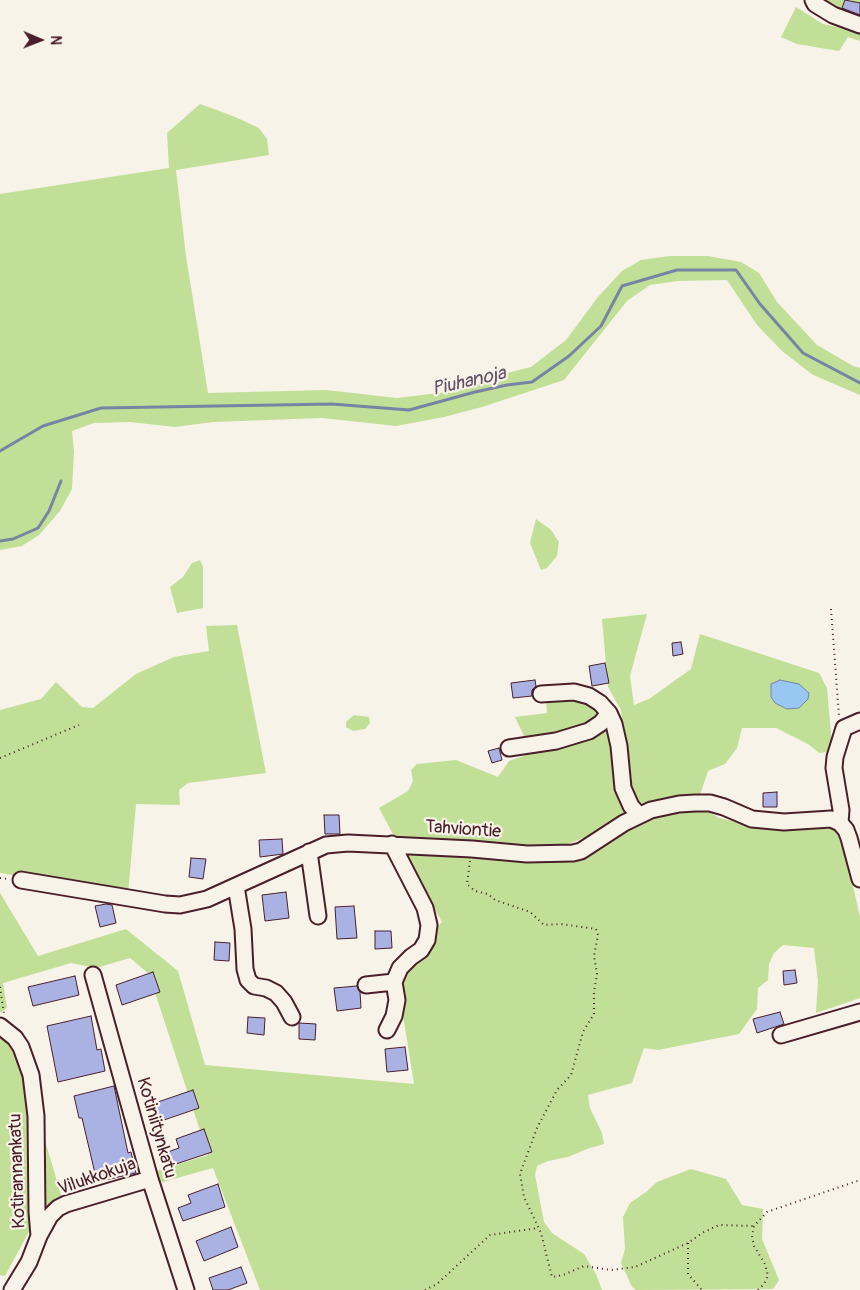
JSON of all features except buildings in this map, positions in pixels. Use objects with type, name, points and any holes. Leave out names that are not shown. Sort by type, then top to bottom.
[{"type":"street","points":[[812,0],[833,15],[860,25]]},
{"type":"street","points":[[541,694],[574,692],[589,696],[600,703],[609,713],[614,724],[619,746],[623,788],[631,806],[640,815]]},
{"type":"street","points":[[509,748],[556,741],[589,731],[601,723],[609,713]]},
{"type":"street","points":[[860,721],[844,728],[834,768],[841,810],[840,823],[846,830],[849,838],[860,879]]},
{"type":"street","name":"Tahviontie","points":[[21,880],[180,905],[207,899],[309,852],[337,843],[392,844],[527,854],[573,853],[581,851],[640,815],[664,806],[695,803],[710,803],[752,819],[784,822],[831,819],[840,823]]},
{"type":"street","points":[[387,1030],[394,1016],[397,1000],[394,982],[400,968],[421,950],[427,940],[429,925],[425,908],[392,844]]},
{"type":"street","points":[[309,852],[318,916]]},
{"type":"street","points":[[236,886],[243,929],[244,970],[248,980],[254,986],[266,988],[276,993],[292,1017]]},
{"type":"street","name":"Kotiniitynkatu","points":[[93,975],[183,1289]]},
{"type":"street","points":[[366,985],[394,982]]},
{"type":"street","points":[[781,1035],[860,1012]]},
{"type":"street","name":"Kotirannankatu","points":[[3,1028],[15,1038],[21,1047],[31,1076],[36,1116],[39,1236],[29,1262],[12,1290]]},
{"type":"street","name":"Vilukkokuja","points":[[39,1236],[50,1216],[58,1208],[150,1178]]},
{"type":"path","points":[[831,609],[839,724],[844,728]]},
{"type":"path","points":[[0,758],[79,725]]},
{"type":"path","points":[[472,849],[467,884],[475,890],[488,894],[495,900],[530,912],[544,925],[561,924],[596,929],[598,935],[594,956],[597,974],[594,992],[594,1014],[583,1032],[571,1075],[557,1090],[536,1128],[520,1174],[524,1196],[538,1228],[552,1277],[563,1275],[584,1266],[611,1270],[635,1267],[688,1243],[702,1233],[719,1225],[754,1226]]},
{"type":"path","points":[[0,987],[3,1028]]},
{"type":"path","points":[[758,1290],[768,1276],[765,1264],[754,1246],[752,1236],[754,1226],[767,1212],[860,1180]]},
{"type":"path","points":[[425,1290],[437,1284],[490,1235],[538,1228]]},
{"type":"path","points":[[688,1243],[688,1274],[702,1290]]},
{"type":"green space","points":[[821,0],[860,0],[860,17],[835,9]]},
{"type":"green space","points":[[796,7],[823,24],[860,32],[860,41],[848,37],[839,51],[797,44],[781,37]]},
{"type":"green space","points":[[200,104],[259,128],[267,139],[269,155],[176,170],[186,256],[208,393],[326,390],[397,398],[447,392],[491,377],[531,367],[566,340],[598,297],[622,271],[641,260],[670,256],[708,256],[741,262],[759,273],[777,302],[817,345],[853,366],[860,368],[860,395],[813,375],[782,351],[757,325],[727,280],[678,281],[650,285],[627,301],[564,380],[482,407],[444,417],[396,426],[322,418],[213,422],[175,427],[130,422],[94,423],[72,431],[74,452],[72,489],[60,511],[39,535],[22,546],[0,550],[0,194],[169,168],[167,133]]},
{"type":"green space","points":[[536,519],[551,530],[559,542],[557,556],[547,568],[541,570],[530,543]]},
{"type":"green space","points":[[200,560],[203,567],[203,608],[177,613],[170,587],[183,577],[192,563]]},
{"type":"green space","points":[[647,614],[630,676],[634,705],[649,699],[691,669],[700,634],[819,673],[827,688],[832,745],[827,752],[819,753],[808,744],[776,728],[742,728],[737,748],[725,764],[708,771],[700,795],[643,804],[634,797],[628,781],[621,710],[608,687],[602,619]]},
{"type":"green space","points":[[237,625],[266,773],[188,783],[179,790],[180,805],[136,804],[128,894],[0,873],[0,710],[41,699],[56,682],[82,707],[93,708],[136,674],[174,657],[209,651],[206,626]]},
{"type":"green space","points":[[546,697],[579,697],[595,704],[609,729],[629,810],[605,829],[566,845],[534,848],[394,836],[379,808],[408,791],[413,781],[411,770],[417,764],[456,760],[498,777],[509,761],[532,753],[515,717],[547,713]]},
{"type":"green space","points":[[354,715],[369,717],[370,723],[365,729],[353,731],[346,727],[346,722]]},
{"type":"green space","points":[[683,810],[706,810],[719,818],[764,828],[828,827],[837,831],[843,841],[860,917],[860,998],[816,1013],[818,981],[814,948],[783,945],[774,953],[769,964],[768,980],[758,988],[757,1009],[739,1034],[658,1050],[644,1048],[632,1083],[588,1095],[590,1108],[602,1133],[604,1144],[568,1157],[548,1161],[537,1166],[535,1175],[544,1222],[552,1233],[584,1254],[596,1274],[602,1290],[260,1290],[213,1168],[159,1183],[156,1171],[208,1155],[149,974],[130,958],[96,968],[71,963],[3,983],[7,1008],[0,1013],[0,893],[38,956],[126,929],[178,971],[205,1065],[414,1084],[396,972],[442,922],[403,853],[561,862],[597,852],[628,830],[653,818]]},
{"type":"green space","points":[[0,1035],[16,1052],[25,1075],[29,1117],[32,1226],[5,1276],[0,1275]]},
{"type":"green space","points":[[41,1127],[62,1198],[41,1211]]},
{"type":"green space","points":[[691,1169],[726,1179],[742,1205],[763,1209],[762,1239],[779,1280],[773,1289],[636,1290],[632,1287],[621,1263],[625,1249],[623,1217],[630,1203],[657,1182]]},
{"type":"water","points":[[780,680],[799,684],[809,693],[808,699],[799,708],[787,709],[775,703],[771,697],[771,684]]},
{"type":"waterway","name":"Piuhanoja","points":[[0,451],[43,426],[101,408],[332,404],[409,410],[475,392],[532,382],[569,356],[601,326],[622,286],[677,270],[736,270],[760,304],[803,353],[860,383]]},
{"type":"waterway","points":[[0,541],[13,539],[38,528],[49,511],[61,481]]}]
